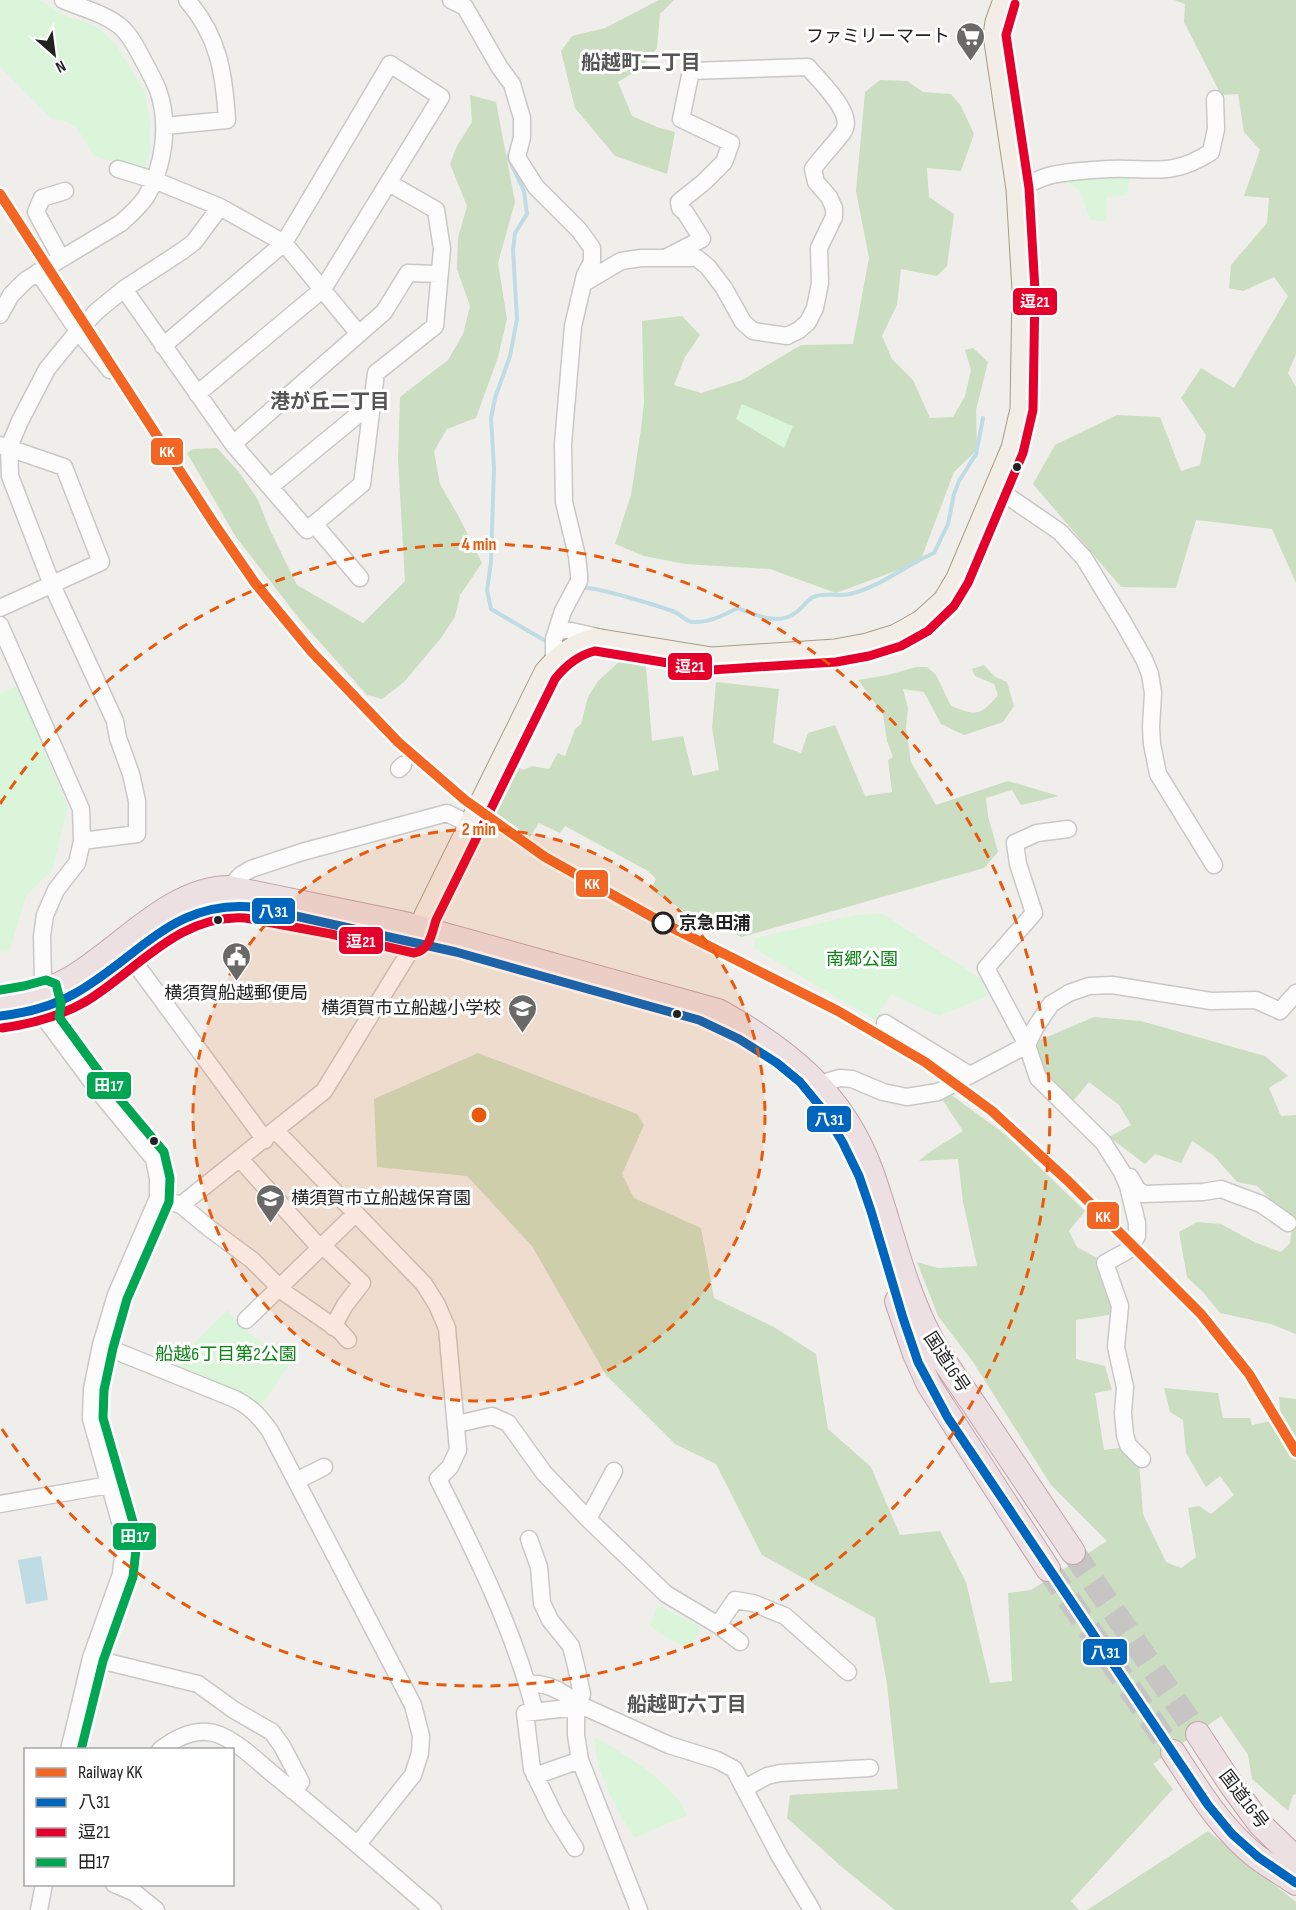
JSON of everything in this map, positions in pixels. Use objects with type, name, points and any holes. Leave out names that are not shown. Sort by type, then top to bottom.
[{"type":"highway","name":"国道16号","points":[[0,1016],[28,1012],[174,903],[202,891],[229,888],[419,935],[699,1020],[732,1035],[765,1054],[798,1080],[830,1097],[850,1128],[870,1169],[906,1284],[931,1340],[1073,1552]]},
{"type":"highway","name":"国道16号","points":[[0,1002],[27,998],[48,999],[79,991],[175,922],[189,915],[229,905],[419,935]]},
{"type":"highway","name":"国道16号","points":[[814,1089],[842,1138],[865,1190],[894,1291],[915,1354],[929,1385],[1048,1569]]},
{"type":"highway","points":[[989,1480],[995,1481],[1007,1475],[1011,1467],[1011,1460]]},
{"type":"highway","points":[[1006,1505],[1004,1495],[1007,1489],[1019,1484],[1028,1485]]},
{"type":"highway","name":"国道16号","points":[[1198,1734],[1260,1824],[1296,1859]]},
{"type":"highway","name":"国道16号","points":[[1173,1752],[1208,1805],[1232,1834],[1258,1857],[1296,1883]]},
{"type":"main road","points":[[419,935],[425,915],[545,672],[568,650],[582,642],[595,639],[712,658],[835,650],[867,644],[896,635],[921,621],[944,600],[957,578],[1012,448],[1021,408],[1023,290],[1017,189],[995,48],[996,22],[1004,0]]},
{"type":"main road","points":[[995,48],[1009,15],[1022,0]]},
{"type":"street","points":[[2,304],[17,288],[38,272],[121,223],[145,197],[160,162],[164,126],[163,111],[157,88],[128,36],[112,21],[63,0]]},
{"type":"street","points":[[164,126],[227,120],[225,81],[221,61],[205,26],[187,0]]},
{"type":"street","points":[[452,0],[465,7],[500,68],[512,84],[522,118],[522,137],[517,157],[536,187],[579,230],[592,248],[592,262],[573,326],[563,444],[564,502],[577,556],[579,581],[563,611],[554,639],[554,661]]},
{"type":"street","points":[[163,345],[284,243],[390,64],[441,97],[322,289],[197,394]]},
{"type":"street","points":[[584,283],[621,261],[697,258],[708,267],[724,288],[742,322],[753,331],[787,336],[808,322],[815,308],[820,284],[819,248],[834,217],[834,208],[829,197],[816,182],[813,169],[844,130],[847,122],[845,112],[808,68],[691,71],[681,119],[731,142],[724,162],[679,202],[680,208],[702,239],[665,258]]},
{"type":"street","points":[[1017,189],[1052,175],[1109,169],[1176,169],[1195,162],[1211,152],[1216,129],[1215,99]]},
{"type":"street","points":[[118,169],[154,180],[220,207],[284,243],[359,334]]},
{"type":"street","points":[[124,289],[233,444],[307,530],[362,484],[376,373],[435,326],[442,249],[436,210],[389,183]]},
{"type":"street","points":[[61,258],[36,212],[42,198],[65,191]]},
{"type":"street","points":[[82,841],[137,834],[137,801],[110,706],[52,585],[10,476],[4,446],[47,369],[78,331],[97,311],[124,289],[194,242],[220,207]]},
{"type":"street","points":[[38,272],[78,331],[110,370]]},
{"type":"street","points":[[233,444],[384,312],[408,273],[439,273]]},
{"type":"street","points":[[270,487],[372,403]]},
{"type":"street","points":[[0,608],[101,562],[64,468],[4,446]]},
{"type":"street","points":[[994,491],[1006,495],[1060,532],[1084,558],[1123,622],[1150,674],[1153,693],[1152,744],[1158,774],[1214,865]]},
{"type":"street","points":[[315,525],[360,578]]},
{"type":"street","points":[[0,625],[81,809],[82,841],[77,863],[56,890],[45,915],[42,936],[44,981],[48,999],[46,1020],[104,1098],[154,1159],[158,1178],[158,1198],[116,1295],[101,1345],[92,1389],[91,1419],[121,1525],[123,1556],[121,1574],[91,1658],[69,1748]]},
{"type":"street","points":[[558,628],[614,641]]},
{"type":"street","points":[[229,888],[241,875],[261,866],[302,852],[447,813],[469,824]]},
{"type":"street","points":[[1068,829],[1037,833],[1015,843],[1018,864],[1034,913],[986,968],[1027,1045],[1038,1078],[1103,1142],[1128,1186],[1137,1223],[1137,1236],[1127,1251],[1105,1263],[1120,1306],[1116,1347],[1125,1387],[1123,1413],[1125,1435],[1128,1445],[1142,1459]]},
{"type":"street","points":[[181,1205],[324,1091],[419,935]]},
{"type":"street","points":[[129,955],[270,1135],[356,1214],[424,1284],[437,1305],[447,1328],[458,1450],[450,1467],[438,1479],[483,1569],[528,1684],[535,1712]]},
{"type":"street","points":[[814,1089],[832,1080],[846,1078],[883,1092],[913,1097],[938,1092],[1027,1045],[1051,1004],[1069,993],[1089,986],[1112,986],[1211,1001],[1256,1000],[1281,1011],[1296,993]]},
{"type":"street","points":[[885,1023],[970,1075]]},
{"type":"street","points":[[240,1159],[321,1247],[362,1283],[333,1326]]},
{"type":"street","points":[[1122,1172],[1130,1177],[1143,1194],[1203,1192],[1221,1189],[1261,1204],[1288,1223]]},
{"type":"street","points":[[158,1198],[181,1205],[252,1260],[279,1288],[340,1331],[348,1340]]},
{"type":"street","points":[[246,1320],[356,1214]]},
{"type":"street","points":[[101,1345],[250,1407],[270,1431],[413,1705],[419,1723],[420,1753],[413,1775],[358,1844]]},
{"type":"street","points":[[457,1424],[492,1416],[508,1423],[544,1473],[666,1594],[718,1625],[740,1642]]},
{"type":"street","points":[[296,1481],[324,1467]]},
{"type":"street","points":[[588,1519],[614,1471]]},
{"type":"street","points":[[0,1504],[109,1485]]},
{"type":"street","points":[[529,1539],[539,1567],[542,1603],[550,1620],[570,1646],[582,1694],[577,1705],[576,1736],[580,1760],[639,1910]]},
{"type":"street","points":[[718,1625],[735,1600],[753,1603],[785,1616],[848,1672]]},
{"type":"street","points":[[91,1658],[198,1684],[234,1710],[272,1732],[301,1782],[293,1791]]},
{"type":"street","points":[[528,1684],[540,1683],[568,1695],[577,1705],[669,1745],[717,1760],[734,1769],[779,1855],[812,1910]]},
{"type":"street","points":[[575,1848],[555,1816],[532,1769],[525,1713],[577,1705]]},
{"type":"street","points":[[161,1748],[173,1740],[195,1732],[220,1735],[237,1745],[358,1844],[421,1906]]},
{"type":"street","points":[[535,1776],[580,1760]]},
{"type":"street","points":[[745,1788],[768,1776],[780,1773],[870,1768]]},
{"type":"street","points":[[39,1910],[44,1886]]},
{"type":"street","points":[[119,1886],[135,1893],[156,1910]]},
{"type":"green space","points":[[0,0],[39,0],[64,15],[96,26],[115,43],[145,92],[150,122],[150,150],[145,170],[94,156],[77,128],[66,121],[52,119],[0,67]]},
{"type":"green space","points":[[659,0],[674,0],[660,14],[657,48],[641,68],[618,82],[632,116],[675,132],[667,174],[615,156],[575,108],[561,51],[572,36],[605,28]]},
{"type":"green space","points":[[1174,0],[1296,0],[1296,354],[1288,373],[1296,387],[1296,583],[1272,529],[1196,520],[1176,588],[1121,587],[1033,484],[1055,445],[1117,415],[1160,417],[1181,471],[1200,465],[1206,435],[1181,398],[1201,368],[1234,388],[1288,296],[1274,277],[1243,291],[1229,288],[1231,265],[1267,223],[1269,198],[1244,196],[1260,150],[1244,132],[1238,94],[1221,95],[1184,22],[1185,4]]},
{"type":"green space","points":[[880,80],[907,81],[923,92],[951,94],[961,106],[974,134],[961,171],[927,168],[929,197],[954,214],[947,266],[937,276],[901,269],[897,305],[882,336],[892,359],[913,380],[930,418],[953,417],[965,396],[971,370],[965,350],[973,348],[988,362],[976,410],[977,450],[954,472],[920,562],[836,593],[770,569],[685,564],[644,556],[615,544],[631,495],[641,429],[644,402],[642,321],[682,316],[700,335],[685,357],[674,385],[701,393],[742,380],[801,345],[853,344],[869,258],[856,191],[865,92]]},
{"type":"green space","points":[[470,95],[496,102],[515,202],[498,263],[507,319],[498,357],[476,418],[447,429],[434,451],[440,484],[482,563],[460,595],[455,617],[441,638],[404,682],[382,699],[367,695],[301,621],[236,537],[187,453],[193,449],[217,448],[239,472],[258,500],[297,585],[363,623],[405,581],[398,459],[400,397],[448,360],[463,334],[470,306],[457,269],[458,238],[467,206],[450,164],[457,146],[472,122]]},
{"type":"green space","points":[[1130,176],[1127,195],[1107,197],[1106,221],[1090,220],[1080,191],[1063,179]]},
{"type":"green space","points":[[742,404],[793,426],[784,448],[736,419]]},
{"type":"green space","points":[[621,660],[646,666],[652,741],[683,736],[693,776],[719,770],[712,728],[716,682],[779,689],[773,743],[801,753],[808,733],[835,725],[865,796],[892,792],[888,760],[893,757],[887,741],[883,714],[858,680],[916,667],[927,667],[936,675],[951,706],[978,712],[987,707],[998,695],[994,684],[975,676],[972,669],[984,665],[995,677],[1007,682],[1014,706],[1003,722],[964,735],[941,724],[924,692],[903,689],[908,708],[906,727],[911,762],[936,805],[1008,781],[1059,796],[1021,805],[1012,790],[986,798],[988,816],[998,852],[984,868],[742,937],[690,915],[651,890],[656,879],[648,871],[565,826],[560,833],[539,823],[528,840],[498,819],[486,807],[508,763],[524,770],[532,766],[549,769],[558,753],[565,756],[575,729],[581,724],[588,697],[598,681]]},
{"type":"green space","points":[[17,685],[68,807],[52,870],[26,896],[9,952],[0,951],[0,694]]},
{"type":"green space","name":"南郷公園","points":[[883,914],[981,979],[988,996],[939,1016],[891,994],[875,1020],[755,949],[755,938],[856,915]]},
{"type":"green space","points":[[1094,1017],[1141,1021],[1265,1056],[1288,1076],[1269,1088],[1281,1116],[1296,1115],[1296,1334],[1271,1324],[1220,1313],[1187,1277],[1179,1232],[1197,1222],[1221,1224],[1254,1242],[1281,1252],[1290,1243],[1293,1221],[1257,1186],[1237,1182],[1214,1156],[1192,1141],[1181,1163],[1155,1154],[1145,1164],[1109,1137],[1131,1125],[1119,1105],[1089,1082],[1073,1101],[1045,1076],[1028,1045]]},
{"type":"green space","points":[[478,1053],[637,1114],[644,1125],[622,1174],[634,1198],[701,1228],[714,1298],[774,1327],[816,1354],[828,1429],[871,1467],[900,1535],[940,1531],[966,1582],[990,1683],[1012,1681],[1008,1593],[1031,1590],[1107,1541],[1051,1485],[973,1362],[938,1316],[917,1262],[938,1268],[977,1266],[963,1202],[958,1159],[919,1161],[963,1131],[942,1099],[950,1094],[1006,1135],[1085,1211],[1069,1231],[1077,1247],[1101,1260],[1115,1314],[1076,1320],[1076,1359],[1105,1366],[1112,1390],[1095,1393],[1104,1450],[1126,1447],[1139,1461],[1143,1514],[1166,1562],[1181,1568],[1196,1557],[1188,1508],[1199,1506],[1211,1514],[1234,1495],[1220,1476],[1206,1487],[1186,1453],[1183,1420],[1170,1412],[1164,1388],[1218,1393],[1223,1418],[1250,1418],[1252,1425],[1281,1419],[1279,1397],[1296,1399],[1296,1794],[1293,1795],[1288,1811],[1252,1779],[1248,1755],[1221,1716],[1153,1764],[1173,1789],[1071,1901],[1079,1910],[895,1910],[787,1818],[790,1795],[898,1789],[887,1684],[875,1618],[762,1555],[716,1464],[675,1444],[606,1375],[532,1246],[467,1176],[377,1167],[374,1099]]},
{"type":"green space","name":"船越6丁目第2公園","points":[[227,1310],[245,1331],[293,1360],[260,1407],[233,1390],[175,1363]]},
{"type":"green space","points":[[658,1605],[702,1628],[689,1649],[650,1626]]},
{"type":"green space","points":[[594,1737],[633,1760],[660,1781],[681,1803],[687,1815],[634,1838],[603,1777]]},
{"type":"green space","points":[[1208,1831],[1296,1902],[1296,1910],[1087,1910]]},
{"type":"water","points":[[41,1556],[48,1600],[26,1604],[18,1560]]},
{"type":"waterway","points":[[511,150],[508,157],[524,191],[527,214],[515,233],[513,250],[517,319],[510,356],[495,398],[491,418],[494,468],[491,562],[487,590],[491,609],[549,643]]},
{"type":"waterway","points":[[582,588],[600,590],[658,606],[693,622],[716,618],[738,608],[767,618],[781,619],[795,613],[817,596],[846,595],[861,591],[934,553],[948,524],[959,481],[976,454],[983,418]]},
{"type":"tunnel","points":[[403,765],[415,751]]},
{"type":"tunnel","points":[[1073,1552],[1198,1734]]},
{"type":"tunnel","points":[[1048,1569],[1173,1752]]},
{"type":"rail line","name":"KK","points":[[0,194],[255,583],[311,651],[398,742],[465,800],[545,857],[663,923],[838,1011],[925,1062],[992,1111],[1068,1181],[1201,1314],[1249,1374],[1296,1452]]},
{"type":"transit line","name":"逗21","points":[[2,1028],[45,1019],[65,1012],[85,1002],[159,947],[179,935],[199,925],[221,919],[245,918],[414,953],[424,949],[430,940],[436,920],[555,679],[568,665],[584,655],[595,651],[711,670],[836,662],[869,656],[901,646],[928,631],[954,606],[968,583],[1023,453],[1033,410],[1035,290],[1029,188],[1006,35],[1015,4]]},
{"type":"transit line","name":"八31","points":[[0,1016],[38,1009],[74,994],[181,920],[204,911],[230,907],[260,908],[456,952],[699,1020],[739,1039],[777,1063],[800,1082],[824,1111],[859,1176],[918,1362],[948,1418],[1208,1805],[1232,1834],[1258,1857],[1296,1883]]},
{"type":"transit line","name":"田17","points":[[0,990],[46,980],[56,984],[61,1004],[59,1017],[113,1091],[164,1152],[170,1178],[169,1202],[127,1299],[104,1390],[103,1418],[133,1522],[136,1549],[133,1577],[103,1661],[81,1748]]},
{"type":"place","name":"ファミリーマート","points":[[971,62]]},
{"type":"place","name":"京急田浦","points":[[663,923]]},
{"type":"place","name":"横須賀船越郵便局","points":[[236,982]]},
{"type":"place","name":"横須賀市立船越小学校","points":[[522,1034]]},
{"type":"place","name":"横須賀市立船越保育園","points":[[270,1224]]},
{"type":"district","name":"船越町二丁目","points":[[641,62]]},
{"type":"district","name":"港が丘二丁目","points":[[330,401]]},
{"type":"district","name":"船越町六丁目","points":[[687,1704]]}]
